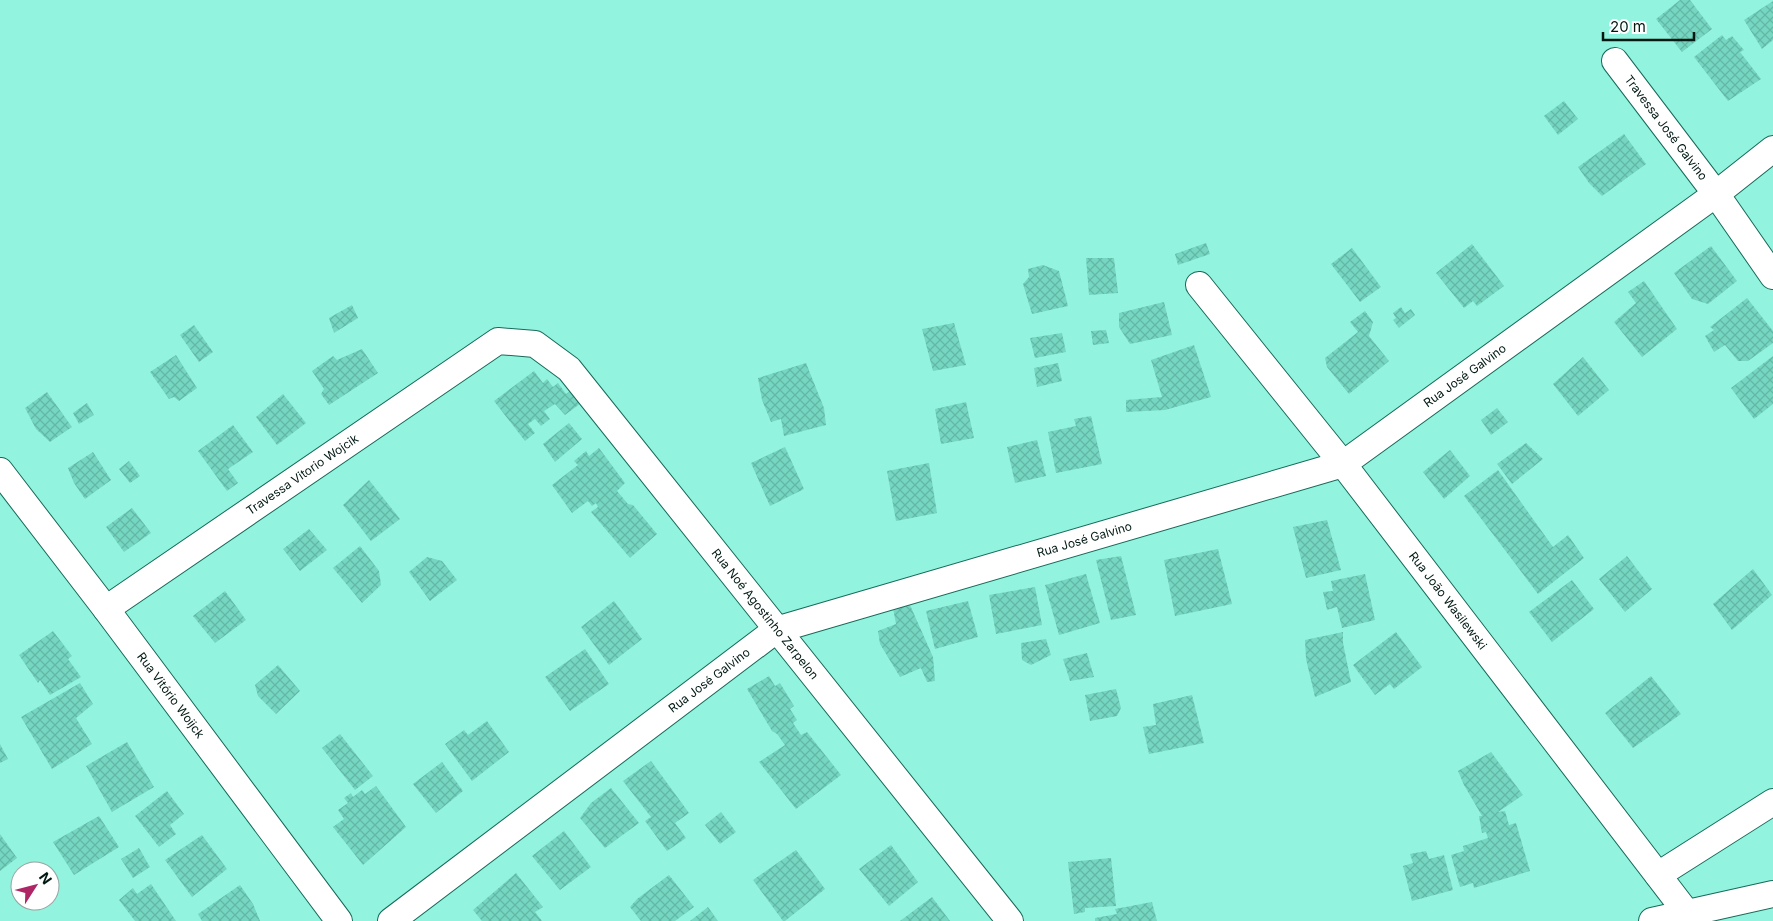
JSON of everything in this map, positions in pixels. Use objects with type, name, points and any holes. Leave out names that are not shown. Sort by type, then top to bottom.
[{"type":"street","name":"Travessa José Galvino","points":[[1615,61],[1716,194],[1773,276]]},
{"type":"street","name":"Rua José Galvino","points":[[391,921],[776,630],[1342,464],[1716,194],[1773,149]]},
{"type":"street","name":"Rua João Wasilewski","points":[[1199,285],[1342,464],[1690,917]]},
{"type":"street","name":"Travessa Vitorio Wojcik","points":[[106,609],[498,341]]},
{"type":"street","name":"Rua Noé Agostinho Zarpelon","points":[[498,341],[535,344],[569,369],[1010,921]]},
{"type":"street","name":"Rua Vitório Woijck","points":[[0,471],[106,609],[339,921]]},
{"type":"street","points":[[1658,875],[1773,802]]},
{"type":"street","points":[[1652,921],[1690,917],[1773,894]]},
{"type":"building","points":[[1680,0],[1690,0],[1712,29],[1682,52],[1656,19]]},
{"type":"building","points":[[1773,1],[1773,40],[1762,49],[1744,20]]},
{"type":"building","points":[[1722,35],[1726,40],[1732,36],[1744,50],[1740,52],[1761,79],[1728,101],[1694,57]]},
{"type":"building","points":[[1564,101],[1578,119],[1558,135],[1544,116]]},
{"type":"building","points":[[1624,134],[1646,164],[1602,196],[1589,183],[1578,167]]},
{"type":"building","points":[[1206,243],[1210,254],[1178,265],[1175,254]]},
{"type":"building","points":[[1472,244],[1504,286],[1477,306],[1473,301],[1464,308],[1436,273]]},
{"type":"building","points":[[1711,246],[1737,281],[1708,304],[1692,299],[1674,273]]},
{"type":"building","points":[[1352,248],[1381,287],[1360,302],[1331,264]]},
{"type":"building","points":[[1086,258],[1114,258],[1118,293],[1089,295]]},
{"type":"building","points":[[1043,265],[1059,271],[1068,306],[1032,314],[1023,284],[1029,277],[1028,269]]},
{"type":"building","points":[[1644,281],[1677,329],[1642,357],[1614,322],[1636,303],[1628,292]]},
{"type":"building","points":[[1747,298],[1773,331],[1773,343],[1748,361],[1738,361],[1725,345],[1714,352],[1705,336],[1714,330],[1710,327]]},
{"type":"building","points":[[1164,302],[1172,335],[1130,344],[1119,327],[1119,313]]},
{"type":"building","points":[[352,305],[358,318],[334,333],[329,318]]},
{"type":"building","points":[[1401,307],[1405,313],[1411,309],[1415,315],[1399,328],[1393,320],[1396,318],[1393,313]]},
{"type":"building","points":[[1365,311],[1373,322],[1369,336],[1389,361],[1349,394],[1327,367],[1325,358],[1358,332],[1350,322]]},
{"type":"building","points":[[954,323],[966,365],[933,371],[922,329]]},
{"type":"building","points":[[194,325],[213,352],[199,362],[180,335]]},
{"type":"building","points":[[1106,330],[1109,343],[1093,345],[1091,331]]},
{"type":"building","points":[[1062,333],[1066,352],[1035,358],[1030,338]]},
{"type":"building","points":[[1194,345],[1211,397],[1165,410],[1126,412],[1126,400],[1162,397],[1151,360]]},
{"type":"building","points":[[362,349],[378,373],[329,405],[321,394],[324,389],[312,371],[333,356],[337,360]]},
{"type":"building","points":[[176,355],[197,388],[179,401],[174,397],[169,399],[150,372]]},
{"type":"building","points":[[1773,356],[1773,404],[1754,419],[1731,388]]},
{"type":"building","points":[[1583,357],[1609,390],[1578,416],[1553,384]]},
{"type":"building","points":[[806,363],[824,408],[826,425],[784,436],[781,419],[771,422],[762,400],[758,378]]},
{"type":"building","points":[[1058,363],[1062,381],[1037,387],[1034,368]]},
{"type":"building","points":[[534,371],[543,383],[547,379],[553,387],[558,383],[566,394],[580,384],[589,397],[565,415],[555,404],[544,411],[550,419],[541,426],[535,419],[528,424],[535,433],[525,441],[494,401]]},
{"type":"building","points":[[47,392],[72,427],[50,442],[36,429],[25,408]]},
{"type":"building","points":[[283,394],[306,423],[277,445],[256,417]]},
{"type":"building","points":[[966,402],[974,438],[941,444],[935,409]]},
{"type":"building","points":[[87,403],[94,415],[79,424],[73,413]]},
{"type":"building","points":[[1497,408],[1508,422],[1491,435],[1481,420]]},
{"type":"building","points":[[1091,416],[1102,464],[1056,473],[1048,432],[1076,426],[1074,419]]},
{"type":"building","points":[[569,423],[582,439],[555,462],[543,444]]},
{"type":"building","points":[[233,425],[253,452],[228,469],[238,483],[227,491],[198,451]]},
{"type":"building","points":[[1037,440],[1046,476],[1015,483],[1007,447]]},
{"type":"building","points":[[1526,443],[1543,459],[1512,484],[1497,464]]},
{"type":"building","points":[[785,447],[804,489],[770,506],[751,463]]},
{"type":"building","points":[[599,448],[625,483],[617,491],[628,504],[633,505],[657,534],[630,558],[591,512],[598,507],[596,503],[592,506],[588,501],[572,513],[552,485],[578,465],[574,461],[586,451],[589,456]]},
{"type":"building","points":[[1450,450],[1470,476],[1444,499],[1423,472]]},
{"type":"building","points":[[93,452],[111,480],[85,499],[74,483],[68,468]]},
{"type":"building","points":[[129,461],[140,476],[130,483],[119,469]]},
{"type":"building","points":[[929,463],[937,513],[896,521],[887,471]]},
{"type":"building","points":[[1498,470],[1553,547],[1568,535],[1584,558],[1538,594],[1464,496]]},
{"type":"building","points":[[369,480],[400,519],[371,541],[343,505]]},
{"type":"building","points":[[132,508],[151,533],[124,552],[106,527]]},
{"type":"building","points":[[1327,520],[1341,570],[1306,578],[1293,527]]},
{"type":"building","points":[[309,529],[327,550],[300,571],[283,549]]},
{"type":"building","points":[[360,546],[379,571],[381,585],[362,603],[333,568]]},
{"type":"building","points":[[1218,549],[1232,604],[1175,616],[1164,560]]},
{"type":"building","points":[[1121,556],[1136,615],[1111,620],[1096,560]]},
{"type":"building","points":[[1627,556],[1652,589],[1625,612],[1599,579]]},
{"type":"building","points":[[427,557],[442,561],[457,580],[430,601],[409,572]]},
{"type":"building","points":[[1753,569],[1772,595],[1732,630],[1713,604]]},
{"type":"building","points":[[1086,574],[1100,623],[1059,635],[1045,585]]},
{"type":"building","points":[[1365,574],[1375,620],[1342,628],[1337,607],[1327,610],[1323,592],[1333,591],[1331,581]]},
{"type":"building","points":[[1572,580],[1594,609],[1552,642],[1529,612]]},
{"type":"building","points":[[1035,587],[1042,625],[996,634],[989,595]]},
{"type":"building","points":[[225,591],[246,620],[215,643],[193,616]]},
{"type":"building","points":[[614,601],[642,639],[609,665],[581,627]]},
{"type":"building","points":[[968,601],[978,637],[935,649],[926,611]]},
{"type":"building","points":[[910,605],[933,657],[935,681],[927,682],[921,668],[900,677],[880,644],[878,631],[896,624],[893,608]]},
{"type":"building","points":[[53,631],[72,656],[68,659],[81,677],[50,695],[40,680],[38,683],[19,655]]},
{"type":"building","points":[[1343,632],[1343,643],[1351,682],[1315,697],[1306,659],[1305,640]]},
{"type":"building","points":[[1396,632],[1422,667],[1394,689],[1390,684],[1375,695],[1353,665]]},
{"type":"building","points":[[1046,639],[1051,655],[1031,665],[1022,660],[1021,643]]},
{"type":"building","points":[[585,649],[609,684],[570,711],[545,677]]},
{"type":"building","points":[[1087,653],[1094,677],[1070,681],[1063,659]]},
{"type":"building","points":[[278,665],[300,691],[276,714],[258,696],[255,685]]},
{"type":"building","points":[[769,676],[775,686],[780,683],[794,706],[790,709],[797,720],[793,723],[801,735],[807,732],[841,775],[796,809],[759,762],[785,745],[777,734],[772,731],[747,689]]},
{"type":"building","points":[[1651,676],[1681,714],[1633,748],[1605,713]]},
{"type":"building","points":[[80,683],[93,704],[76,718],[92,744],[52,769],[21,717]]},
{"type":"building","points":[[1116,689],[1121,708],[1117,716],[1090,721],[1085,695]]},
{"type":"building","points":[[1192,695],[1204,743],[1149,754],[1143,727],[1156,725],[1153,704]]},
{"type":"building","points":[[487,721],[509,752],[472,781],[445,744],[464,730],[468,735]]},
{"type":"building","points":[[340,734],[373,776],[355,790],[322,748]]},
{"type":"building","points":[[127,742],[154,787],[112,812],[86,766]]},
{"type":"building","points":[[0,744],[8,759],[0,763]]},
{"type":"building","points":[[1491,752],[1523,795],[1498,812],[1505,811],[1509,825],[1516,823],[1530,871],[1474,888],[1473,883],[1460,887],[1451,855],[1464,851],[1463,846],[1488,838],[1486,832],[1482,833],[1479,816],[1482,816],[1458,771]]},
{"type":"building","points":[[651,761],[689,813],[675,823],[686,838],[667,851],[645,821],[651,817],[623,781]]},
{"type":"building","points":[[442,762],[463,791],[436,813],[413,784]]},
{"type":"building","points":[[376,786],[406,827],[363,865],[333,827],[344,819],[338,810],[348,803],[344,798],[351,793],[353,797],[362,790],[365,794]]},
{"type":"building","points":[[611,788],[639,823],[605,848],[580,818],[591,803]]},
{"type":"building","points":[[167,791],[184,814],[170,825],[176,834],[159,847],[135,816]]},
{"type":"building","points":[[721,812],[736,832],[720,844],[705,825]]},
{"type":"building","points":[[99,816],[119,847],[74,875],[53,842]]},
{"type":"building","points":[[564,831],[591,867],[560,890],[532,856]]},
{"type":"building","points":[[0,834],[17,858],[10,861],[10,863],[0,871]]},
{"type":"building","points":[[202,835],[227,869],[192,897],[165,860]]},
{"type":"building","points":[[891,845],[918,882],[889,906],[859,869]]},
{"type":"building","points":[[139,848],[150,867],[133,878],[121,859]]},
{"type":"building","points":[[796,850],[825,889],[783,921],[753,880]]},
{"type":"building","points":[[1426,851],[1429,859],[1444,855],[1453,890],[1412,901],[1403,866],[1413,863],[1410,854]]},
{"type":"building","points":[[1111,858],[1116,906],[1085,908],[1085,912],[1074,914],[1068,862]]},
{"type":"building","points":[[516,873],[543,907],[535,912],[542,921],[482,921],[473,910]]},
{"type":"building","points":[[669,875],[694,907],[675,921],[641,921],[630,907],[637,899]]},
{"type":"building","points":[[151,884],[176,921],[135,921],[119,900],[133,888],[137,894]]},
{"type":"building","points":[[240,885],[253,904],[260,921],[202,921],[198,914]]},
{"type":"building","points":[[932,897],[950,921],[900,921]]},
{"type":"building","points":[[1152,902],[1157,921],[1095,921],[1095,918],[1117,914],[1115,909]]},
{"type":"building","points":[[708,907],[718,921],[690,921]]}]
